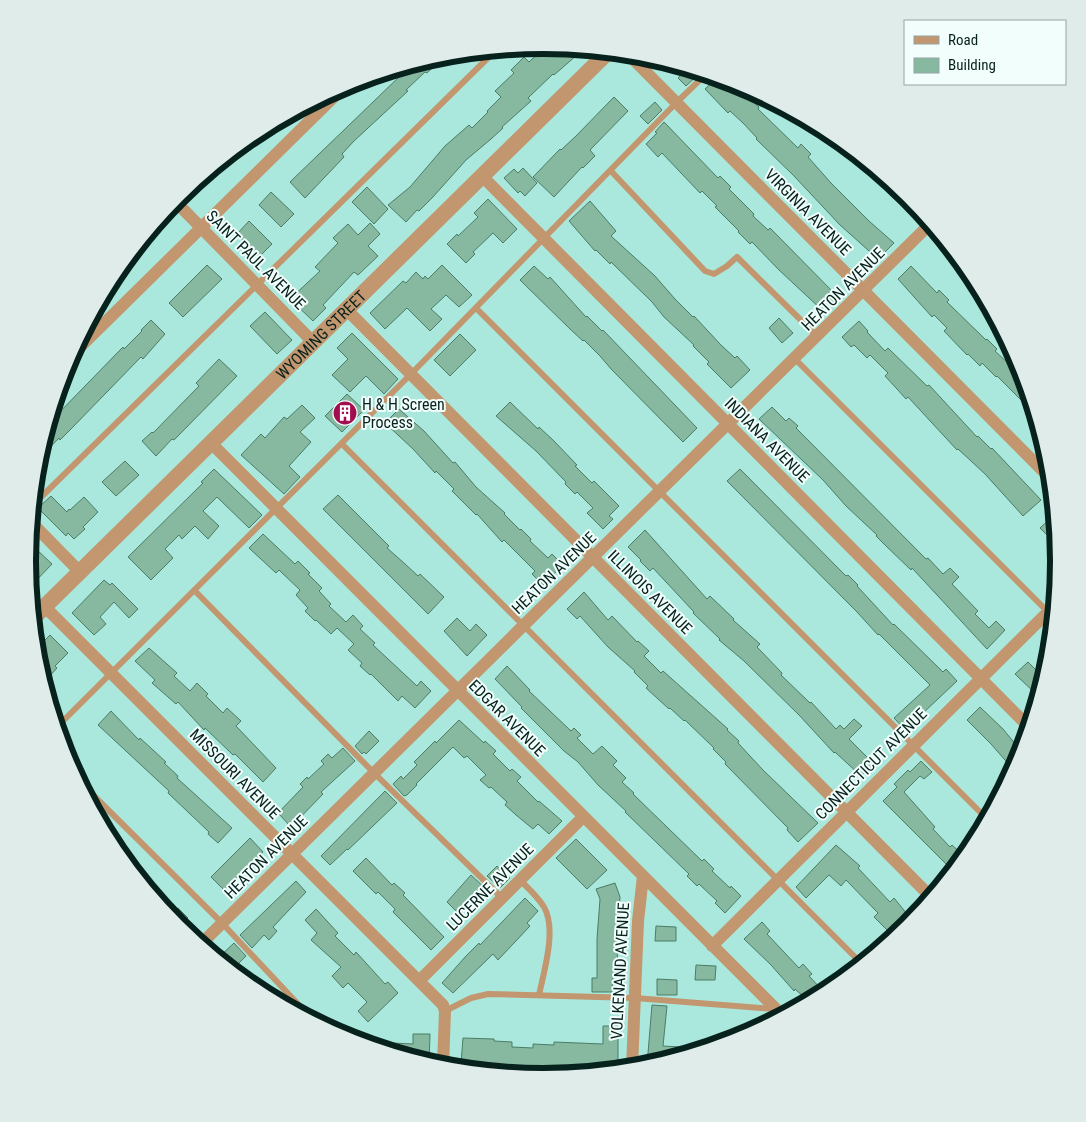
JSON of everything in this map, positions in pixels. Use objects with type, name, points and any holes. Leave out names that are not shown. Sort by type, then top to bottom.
[{"type":"street","name":"WYOMING STREET","points":[[39,612],[602,58]]},
{"type":"street","name":"VIRGINIA AVENUE","points":[[637,63],[1041,469]]},
{"type":"street","points":[[88,339],[326,104]]},
{"type":"street","name":"INDIANA AVENUE","points":[[482,176],[1024,722]]},
{"type":"street","name":"SAINT PAUL AVENUE","points":[[181,207],[313,342]]},
{"type":"street","name":"HEATON AVENUE","points":[[206,939],[925,229]]},
{"type":"street","name":"ILLINOIS AVENUE","points":[[346,310],[926,892]]},
{"type":"street","name":"EDGAR AVENUE","points":[[211,443],[776,1010]]},
{"type":"street","points":[[37,528],[80,572]]},
{"type":"street","name":"MISSOURI AVENUE","points":[[45,606],[419,981],[446,1011]]},
{"type":"street","name":"CONNECTICUT AVENUE","points":[[712,946],[981,679],[1046,618]]},
{"type":"street","name":"LUCERNE AVENUE","points":[[419,981],[583,817]]},
{"type":"street","name":"VOLKENAND AVENUE","points":[[632,1059],[638,921],[642,876]]},
{"type":"street","points":[[443,1058],[446,1011]]},
{"type":"lane","points":[[41,497],[488,58]]},
{"type":"lane","points":[[62,722],[342,444],[700,79]]},
{"type":"lane","points":[[611,171],[705,271],[714,274],[737,257],[818,336]]},
{"type":"lane","points":[[476,308],[982,814]]},
{"type":"lane","points":[[795,359],[1047,607]]},
{"type":"lane","points":[[342,444],[857,959]]},
{"type":"lane","points":[[195,591],[374,773],[502,898]]},
{"type":"lane","points":[[95,797],[222,923],[298,1004]]},
{"type":"lane","points":[[520,880],[544,906],[550,921],[547,960],[539,995]]},
{"type":"lane","points":[[446,1011],[470,998],[488,994],[635,998],[774,1012]]},
{"type":"building","points":[[537,54],[577,55],[553,74],[528,98],[531,101],[466,160],[432,198],[406,222],[388,205],[410,187],[445,146],[469,125],[472,128],[488,112],[501,97],[495,91],[514,73],[511,70],[524,57],[529,62]]},
{"type":"building","points":[[434,67],[427,73],[425,72],[406,90],[408,91],[354,141],[342,154],[344,157],[305,198],[290,182],[401,75]]},
{"type":"building","points":[[682,74],[695,78],[686,86],[678,78]]},
{"type":"building","points":[[711,83],[751,99],[798,148],[801,144],[811,154],[808,157],[831,183],[894,243],[878,259],[840,225],[756,139],[743,123],[730,111],[728,113],[705,89]]},
{"type":"building","points":[[614,97],[628,111],[590,150],[595,156],[554,197],[533,177]]},
{"type":"building","points":[[655,102],[662,110],[648,124],[640,116]]},
{"type":"building","points":[[664,122],[718,178],[720,176],[731,187],[729,189],[754,214],[753,216],[768,230],[770,228],[838,297],[823,311],[752,242],[750,244],[715,207],[717,206],[702,191],[700,193],[662,153],[658,157],[646,144],[657,133],[655,132]]},
{"type":"building","points":[[523,168],[537,183],[525,196],[520,191],[518,193],[504,178],[514,169],[518,173]]},
{"type":"building","points":[[367,187],[388,209],[374,224],[352,202]]},
{"type":"building","points":[[271,192],[294,214],[281,227],[259,205]]},
{"type":"building","points":[[488,199],[517,229],[503,243],[493,233],[473,252],[475,254],[466,263],[447,244],[478,217],[474,213]]},
{"type":"building","points":[[590,201],[616,231],[611,236],[655,276],[721,345],[735,358],[737,356],[750,370],[731,388],[707,364],[709,362],[694,345],[611,262],[610,264],[595,251],[569,221]]},
{"type":"building","points":[[249,221],[272,244],[259,257],[237,234]]},
{"type":"building","points":[[370,223],[380,234],[368,246],[378,256],[358,275],[354,272],[323,305],[326,308],[313,321],[290,299],[320,271],[315,267],[338,243],[333,238],[348,224],[358,235]]},
{"type":"building","points":[[207,265],[222,279],[183,317],[169,303]]},
{"type":"building","points":[[442,265],[472,295],[459,307],[446,295],[431,309],[442,319],[430,331],[407,308],[385,329],[370,313],[403,281],[406,283],[416,272],[423,279],[425,276],[428,279]]},
{"type":"building","points":[[534,266],[548,279],[550,277],[586,317],[603,330],[697,428],[683,442],[584,340],[570,329],[520,280]]},
{"type":"building","points":[[911,266],[937,293],[939,290],[949,300],[947,302],[987,339],[997,349],[995,351],[1010,365],[1025,404],[982,363],[980,366],[967,355],[944,331],[947,328],[934,315],[932,317],[898,279]]},
{"type":"building","points":[[265,312],[292,340],[277,354],[250,326]]},
{"type":"building","points":[[779,318],[793,333],[782,343],[769,328]]},
{"type":"building","points":[[151,320],[165,334],[143,359],[141,357],[60,440],[59,438],[50,448],[59,413]]},
{"type":"building","points":[[859,321],[885,351],[888,348],[927,386],[929,385],[977,437],[992,448],[1041,500],[1023,516],[985,474],[957,450],[908,397],[906,399],[885,376],[888,373],[870,355],[867,358],[854,345],[851,347],[842,337]]},
{"type":"building","points":[[352,333],[398,379],[384,394],[366,376],[350,392],[332,375],[348,359],[337,348]]},
{"type":"building","points":[[460,334],[476,350],[450,376],[434,360]]},
{"type":"building","points":[[219,359],[237,376],[156,456],[142,441],[153,433],[199,386],[196,383]]},
{"type":"building","name":"H & H Screen Process","points":[[347,394],[364,410],[342,432],[325,416]]},
{"type":"building","points":[[510,402],[538,429],[539,427],[554,441],[592,483],[594,481],[619,506],[609,516],[613,519],[603,529],[587,513],[593,508],[577,492],[575,494],[536,451],[496,416]]},
{"type":"building","points":[[302,405],[315,418],[300,432],[311,442],[289,466],[300,477],[284,494],[241,455],[261,434],[265,438],[284,417],[287,419]]},
{"type":"building","points":[[772,407],[786,421],[789,418],[798,426],[796,428],[926,559],[928,558],[943,574],[950,568],[959,577],[952,584],[978,611],[975,614],[989,628],[996,621],[1005,630],[987,649],[912,568],[911,570],[886,546],[823,480],[759,419]]},
{"type":"building","points":[[399,409],[424,431],[453,463],[455,462],[476,487],[531,539],[530,541],[548,558],[552,554],[563,565],[543,585],[532,574],[535,571],[504,540],[502,542],[477,514],[452,491],[454,489],[436,471],[435,473],[385,423]]},
{"type":"building","points":[[125,461],[139,475],[116,496],[102,482]]},
{"type":"building","points":[[214,469],[262,515],[249,528],[217,497],[203,511],[219,526],[208,539],[195,526],[182,539],[179,535],[165,549],[173,558],[151,580],[128,557],[203,483],[201,482]]},
{"type":"building","points":[[740,469],[846,576],[848,575],[858,585],[893,625],[943,672],[946,669],[957,681],[905,730],[894,718],[930,685],[878,635],[727,481]]},
{"type":"building","points":[[338,495],[389,546],[387,548],[418,576],[420,574],[444,597],[428,614],[323,509]]},
{"type":"building","points":[[51,496],[67,512],[84,497],[98,512],[83,527],[85,529],[74,539],[68,533],[66,536],[39,509],[40,507]]},
{"type":"building","points":[[1048,520],[1049,537],[1040,528]]},
{"type":"building","points":[[645,530],[707,599],[710,596],[760,644],[757,647],[782,673],[781,675],[811,702],[836,729],[840,725],[844,729],[854,719],[862,726],[849,739],[874,764],[861,776],[834,753],[799,715],[744,661],[719,640],[653,568],[650,571],[640,561],[628,547]]},
{"type":"building","points":[[263,534],[295,564],[298,561],[310,573],[308,574],[322,588],[319,591],[331,604],[329,606],[346,622],[353,615],[363,626],[360,629],[375,643],[373,645],[417,686],[421,681],[431,691],[415,708],[402,696],[398,701],[371,674],[360,666],[362,663],[348,650],[354,644],[337,628],[331,634],[315,621],[305,611],[308,608],[296,595],[300,590],[279,570],[276,573],[249,548]]},
{"type":"building","points":[[36,549],[52,564],[37,580]]},
{"type":"building","points":[[104,580],[110,585],[112,583],[138,609],[129,618],[114,602],[100,617],[106,624],[94,635],[72,613]]},
{"type":"building","points":[[584,592],[608,620],[612,616],[637,642],[649,651],[644,656],[661,673],[663,671],[728,729],[763,770],[818,823],[798,842],[787,830],[788,828],[725,764],[726,762],[714,748],[685,720],[669,709],[646,688],[648,686],[635,671],[608,647],[580,616],[577,619],[567,609]]},
{"type":"building","points":[[457,618],[470,631],[476,624],[487,635],[467,656],[444,631]]},
{"type":"building","points":[[50,635],[68,653],[55,666],[57,668],[50,676],[46,660],[43,642]]},
{"type":"building","points":[[149,648],[177,673],[174,676],[190,691],[197,683],[208,694],[206,696],[223,713],[227,708],[241,721],[236,726],[276,768],[263,782],[235,754],[233,755],[205,728],[204,730],[178,702],[176,704],[152,683],[155,680],[135,661]]},
{"type":"building","points":[[1028,662],[1037,671],[1032,691],[1015,674]]},
{"type":"building","points":[[507,666],[529,691],[571,731],[574,728],[581,735],[577,738],[593,754],[602,746],[617,761],[613,765],[626,778],[622,782],[633,794],[702,861],[704,859],[714,869],[712,871],[730,888],[731,886],[741,896],[725,913],[715,903],[717,901],[699,884],[697,886],[687,876],[689,874],[598,785],[578,762],[564,751],[521,708],[495,679]]},
{"type":"building","points":[[980,707],[1003,729],[1015,744],[1007,763],[991,744],[967,720]]},
{"type":"building","points":[[111,711],[139,740],[140,738],[166,762],[164,763],[178,776],[177,778],[232,828],[218,843],[168,793],[169,791],[98,725]]},
{"type":"building","points":[[459,720],[484,743],[485,741],[496,751],[493,754],[510,771],[512,769],[521,777],[517,781],[538,802],[562,821],[549,834],[538,824],[533,829],[516,815],[505,805],[507,802],[491,787],[489,788],[480,780],[486,775],[467,756],[464,758],[453,747],[407,795],[404,796],[393,784],[401,776],[403,779],[417,765],[414,762]]},
{"type":"building","points":[[369,731],[379,741],[366,754],[364,752],[362,754],[355,746]]},
{"type":"building","points":[[343,748],[355,761],[321,792],[323,794],[291,827],[278,813],[303,787],[300,784],[324,764],[321,761],[328,754],[332,758]]},
{"type":"building","points":[[921,761],[932,772],[924,779],[920,776],[904,792],[935,827],[933,829],[950,847],[952,845],[958,851],[948,866],[883,801],[897,787],[894,784],[908,770],[910,772]]},
{"type":"building","points":[[385,791],[397,803],[330,865],[321,856]]},
{"type":"building","points":[[250,838],[263,852],[224,890],[211,877]]},
{"type":"building","points":[[576,839],[607,870],[587,889],[556,858]]},
{"type":"building","points":[[836,845],[860,866],[858,868],[890,902],[894,898],[906,913],[888,931],[874,917],[878,913],[846,880],[841,886],[829,875],[806,898],[796,887]]},
{"type":"building","points":[[366,858],[392,885],[394,883],[405,893],[403,895],[444,937],[431,950],[393,912],[395,909],[378,892],[376,894],[353,871]]},
{"type":"building","points":[[497,866],[510,878],[500,888],[487,876]]},
{"type":"building","points":[[471,875],[485,888],[460,915],[447,902]]},
{"type":"building","points":[[296,881],[306,892],[273,927],[277,931],[269,940],[264,935],[252,948],[240,935]]},
{"type":"building","points":[[615,883],[620,897],[617,941],[618,976],[613,975],[612,992],[592,992],[592,978],[597,978],[600,899],[596,889]]},
{"type":"building","points":[[525,898],[538,911],[527,923],[530,926],[498,960],[493,954],[453,993],[442,983],[466,956],[479,943],[480,945]]},
{"type":"building","points":[[178,908],[188,918],[186,920],[176,910]]},
{"type":"building","points":[[316,909],[338,933],[335,936],[354,955],[356,952],[385,984],[388,982],[398,993],[368,1022],[358,1011],[367,1002],[348,983],[343,988],[332,976],[341,967],[311,940],[317,933],[305,920]]},
{"type":"building","points":[[762,922],[770,931],[767,934],[799,968],[803,964],[812,974],[809,976],[818,986],[803,996],[795,989],[794,991],[744,939]]},
{"type":"building","points":[[656,926],[676,927],[676,941],[655,941]]},
{"type":"building","points":[[234,943],[246,956],[237,965],[223,953]]},
{"type":"building","points":[[696,965],[716,966],[715,980],[695,980]]},
{"type":"building","points":[[657,979],[677,980],[677,995],[657,995]]},
{"type":"building","points":[[652,1005],[667,1006],[663,1046],[684,1047],[648,1057]]},
{"type":"building","points":[[603,1026],[618,1026],[618,1062],[577,1067],[547,1066],[547,1068],[543,1068],[511,1065],[510,1067],[461,1061],[463,1038],[494,1039],[494,1041],[512,1042],[512,1047],[533,1048],[533,1044],[554,1045],[554,1042],[603,1044]]},
{"type":"building","points":[[413,1034],[430,1034],[429,1054],[386,1043],[413,1044]]},
{"type":"place","name":"H & H Screen Process","points":[[345,413]]}]
